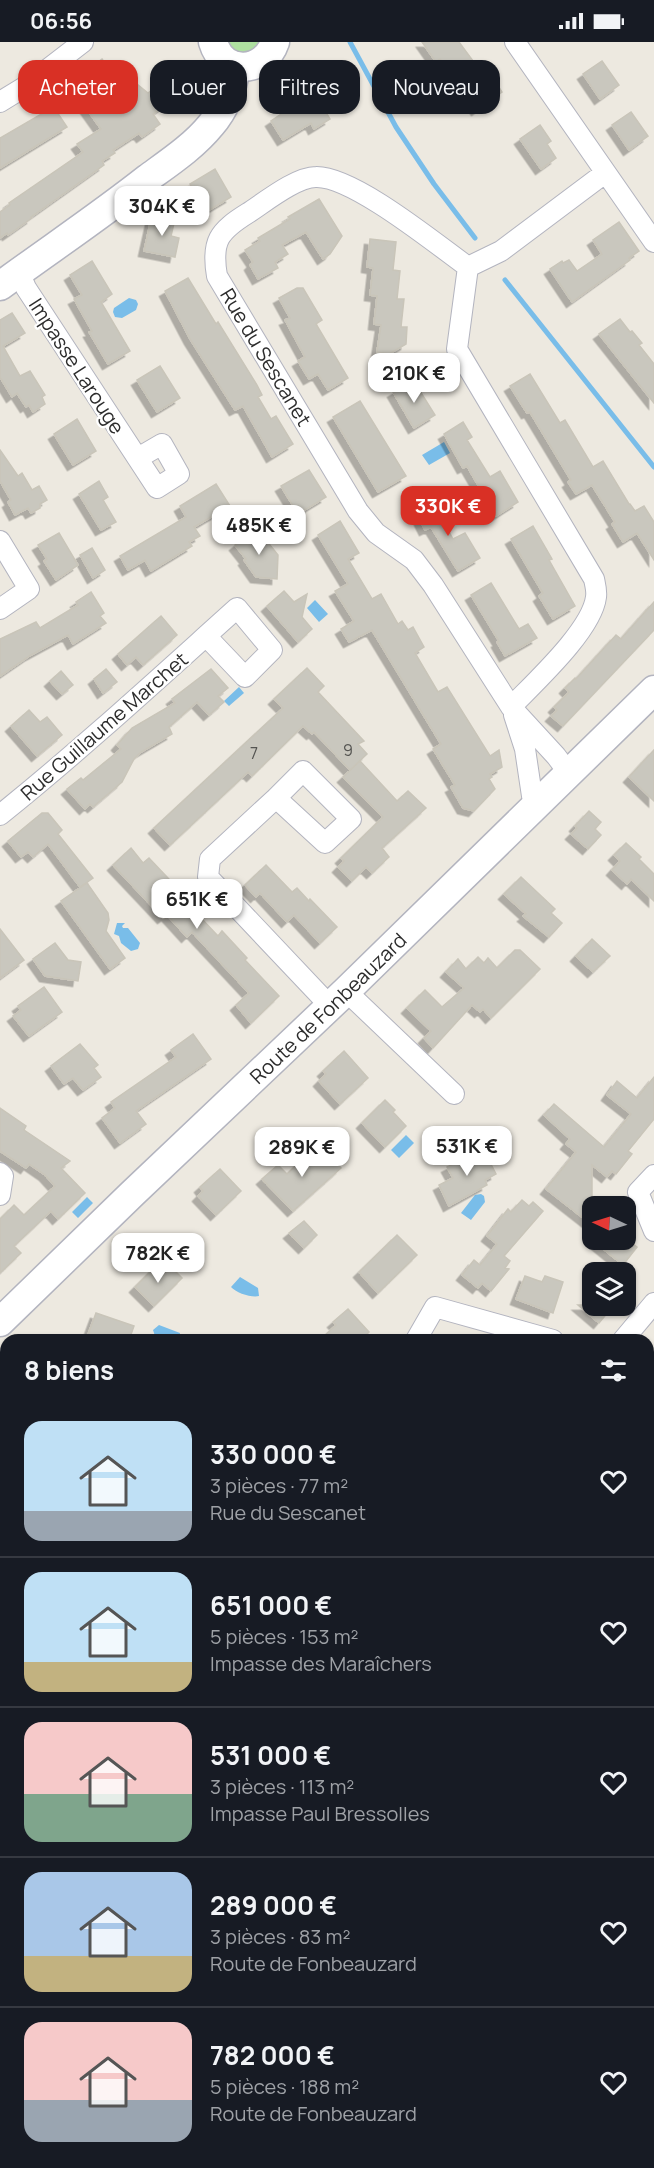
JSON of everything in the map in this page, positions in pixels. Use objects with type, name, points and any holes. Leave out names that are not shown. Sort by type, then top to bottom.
[{"type":"street","points":[[0,102],[26,86],[83,42]]},
{"type":"street","points":[[213,42],[220,57],[225,60]]},
{"type":"street","points":[[247,67],[264,60],[271,52],[275,42]]},
{"type":"street","points":[[515,42],[654,242]]},
{"type":"street","points":[[10,279],[94,220],[188,148],[219,114]]},
{"type":"street","points":[[511,707],[582,630],[592,611],[596,596],[594,579],[456,350],[468,267],[501,251],[605,173]]},
{"type":"street","name":"Rue du Sescanet","points":[[468,267],[365,194],[338,180],[316,177],[301,180],[227,226],[216,242],[214,259],[217,276],[358,511],[376,533],[414,560],[433,585],[511,707],[568,772]]},
{"type":"street","name":"Impasse Larouge","points":[[10,279],[26,288],[138,458]]},
{"type":"street","points":[[0,541],[29,589],[0,609]]},
{"type":"street","name":"Rue Guillaume Marchet","points":[[0,815],[63,765],[206,636]]},
{"type":"street","name":"Route de Fonbeauzard","points":[[4,1312],[338,999],[654,690]]},
{"type":"street","name":"Rue du Sescanet","points":[[511,707],[525,749],[532,796],[538,803]]},
{"type":"street","points":[[276,798],[210,859],[208,877],[338,999],[454,1094]]},
{"type":"street","points":[[0,1173],[3,1176],[0,1196]]},
{"type":"street","points":[[654,1175],[638,1192],[654,1231]]},
{"type":"street","points":[[629,1334],[654,1303]]},
{"type":"street","points":[[419,1334],[435,1306],[532,1334]]},
{"type":"green space","points":[[223,42],[266,42],[265,46],[238,56]]},
{"type":"water","points":[[129,298],[136,300],[138,304],[136,310],[122,318],[115,317],[114,308]]},
{"type":"water","points":[[444,442],[450,453],[429,465],[422,455]]},
{"type":"water","points":[[315,600],[328,614],[319,622],[307,608]]},
{"type":"water","points":[[239,687],[244,693],[229,706],[224,701]]},
{"type":"water","points":[[117,923],[125,923],[123,928],[128,928],[140,943],[138,949],[131,951],[121,943],[119,936],[114,934]]},
{"type":"water","points":[[406,1135],[414,1143],[399,1158],[391,1150]]},
{"type":"water","points":[[481,1194],[485,1202],[471,1220],[461,1213],[475,1195]]},
{"type":"water","points":[[87,1197],[93,1203],[78,1218],[72,1212]]},
{"type":"water","points":[[240,1277],[258,1288],[259,1296],[244,1294],[231,1287]]},
{"type":"water","points":[[159,1325],[180,1333],[154,1334],[153,1330]]},
{"type":"building","points":[[422,42],[459,42],[472,60],[440,59],[435,60]]},
{"type":"building","points":[[602,61],[619,85],[600,99],[583,74]]},
{"type":"building","points":[[138,85],[148,93],[150,91],[150,114],[153,114],[160,124],[142,137],[139,133],[113,150],[115,153],[102,161],[104,165],[8,235],[7,233],[0,238],[0,212],[10,205],[9,203],[83,152],[77,144],[101,129],[90,114],[138,114]]},
{"type":"building","points":[[631,112],[648,136],[629,150],[612,125]]},
{"type":"building","points":[[41,114],[58,114],[67,127],[0,168],[0,138]]},
{"type":"building","points":[[281,114],[327,114],[330,119],[314,129],[311,123],[283,140],[271,121]]},
{"type":"building","points":[[540,125],[551,141],[547,144],[556,158],[541,169],[520,139]]},
{"type":"building","points":[[215,169],[231,197],[206,212],[190,184]]},
{"type":"building","points":[[319,199],[342,236],[330,254],[323,259],[306,232],[282,245],[288,254],[275,262],[278,268],[258,279],[250,265],[253,262],[245,250],[260,241],[258,238],[290,219],[288,217]]},
{"type":"building","points":[[152,215],[175,219],[171,236],[179,238],[175,257],[144,251]]},
{"type":"building","points":[[619,222],[639,251],[572,302],[550,269],[562,261],[563,263],[569,260],[577,271],[602,254],[593,240]]},
{"type":"building","points":[[370,239],[396,242],[393,270],[400,271],[397,299],[404,299],[401,327],[407,327],[406,344],[389,354],[377,352],[381,325],[374,324],[377,296],[370,295],[373,268],[367,267]]},
{"type":"building","points":[[92,261],[112,294],[101,302],[130,351],[108,364],[89,332],[92,331],[74,299],[82,295],[70,275]]},
{"type":"building","points":[[188,278],[257,385],[262,395],[258,397],[271,419],[276,416],[293,444],[272,457],[243,406],[235,410],[190,339],[165,291]]},
{"type":"building","points":[[297,288],[303,288],[322,320],[316,324],[348,378],[328,390],[318,374],[309,379],[298,361],[305,357],[285,320],[290,318],[279,298]]},
{"type":"building","points":[[12,313],[25,333],[3,346],[20,376],[30,371],[45,395],[42,397],[45,404],[33,412],[29,405],[26,407],[17,393],[12,397],[0,377],[0,320]]},
{"type":"building","points":[[620,319],[642,343],[639,345],[654,364],[654,403],[599,334]]},
{"type":"building","points":[[160,366],[180,398],[157,412],[137,380]]},
{"type":"building","points":[[530,374],[560,423],[565,420],[593,467],[603,461],[635,511],[644,506],[654,522],[654,560],[637,533],[623,542],[612,524],[615,522],[592,485],[576,494],[568,482],[571,480],[530,412],[527,413],[510,386]]},
{"type":"building","points":[[413,380],[435,415],[414,428],[393,392]]},
{"type":"building","points":[[360,401],[406,476],[378,492],[333,417]]},
{"type":"building","points":[[77,419],[96,451],[73,465],[54,434]]},
{"type":"building","points":[[463,422],[472,437],[467,440],[490,477],[500,471],[518,502],[496,516],[467,466],[463,468],[444,434]]},
{"type":"building","points":[[0,450],[18,476],[22,473],[32,490],[39,486],[47,500],[40,504],[40,508],[31,513],[28,508],[15,515],[8,502],[11,500],[0,481]]},
{"type":"building","points":[[309,470],[326,497],[298,514],[281,486]]},
{"type":"building","points":[[99,481],[108,497],[103,500],[116,522],[101,530],[79,494]]},
{"type":"building","points":[[216,484],[230,506],[194,527],[200,536],[189,542],[192,546],[151,571],[145,560],[128,570],[120,556],[186,517],[180,506]]},
{"type":"building","points":[[427,492],[453,539],[465,533],[480,558],[458,571],[431,527],[425,530],[420,520]]},
{"type":"building","points":[[340,521],[359,553],[348,559],[372,599],[381,594],[398,624],[402,621],[408,630],[413,627],[424,647],[415,653],[438,692],[447,687],[490,756],[499,750],[502,767],[490,774],[492,777],[489,779],[495,789],[474,811],[463,808],[451,787],[455,785],[433,749],[441,744],[372,630],[349,642],[341,629],[354,621],[335,591],[348,584],[318,535]]},
{"type":"building","points":[[533,526],[575,606],[553,619],[539,596],[543,593],[511,539]]},
{"type":"building","points":[[254,530],[278,555],[277,579],[256,577],[235,545]]},
{"type":"building","points":[[59,533],[78,565],[56,580],[44,561],[47,559],[38,545]]},
{"type":"building","points":[[92,548],[105,570],[93,578],[80,555]]},
{"type":"building","points":[[491,583],[519,629],[528,624],[537,638],[505,656],[497,642],[499,641],[471,595]]},
{"type":"building","points":[[284,591],[294,602],[307,594],[302,617],[312,629],[298,642],[267,606]]},
{"type":"building","points":[[91,592],[104,613],[100,616],[106,623],[73,644],[68,635],[31,655],[0,676],[0,639],[36,622],[40,628],[78,605],[76,602]]},
{"type":"building","points":[[654,602],[654,630],[563,726],[551,716],[557,710],[554,707],[569,692],[565,688],[616,635],[621,639]]},
{"type":"building","points":[[161,616],[177,635],[143,665],[136,657],[127,665],[118,654]]},
{"type":"building","points":[[307,668],[324,686],[318,692],[364,741],[358,744],[367,754],[350,770],[314,732],[312,734],[303,726],[252,776],[248,772],[170,845],[154,828],[283,708],[274,699]]},
{"type":"building","points":[[106,669],[117,682],[103,693],[94,679]]},
{"type":"building","points":[[211,669],[228,688],[218,696],[224,702],[209,715],[197,702],[169,727],[172,734],[141,752],[134,759],[122,782],[93,807],[90,804],[85,809],[67,789],[81,778],[83,780],[121,749],[117,745],[132,728],[175,703],[172,699]]},
{"type":"building","points":[[61,671],[73,685],[62,694],[50,681]]},
{"type":"building","points":[[29,710],[40,722],[47,717],[62,735],[37,756],[11,726]]},
{"type":"building","points":[[654,750],[654,801],[629,777]]},
{"type":"building","points":[[360,761],[397,801],[408,791],[426,808],[382,848],[389,857],[372,873],[366,867],[352,881],[338,867],[344,861],[341,858],[383,817],[343,777]]},
{"type":"building","points":[[589,811],[601,822],[595,829],[601,835],[588,849],[571,834]]},
{"type":"building","points":[[42,813],[48,813],[62,830],[58,834],[93,878],[80,887],[48,844],[33,857],[28,852],[21,857],[8,841]]},
{"type":"building","points":[[626,843],[654,874],[654,901],[631,879],[627,884],[612,870],[620,861],[614,855]]},
{"type":"building","points":[[131,848],[143,863],[149,858],[186,897],[184,900],[218,936],[222,931],[247,958],[245,960],[279,996],[251,1023],[236,1005],[249,993],[192,932],[187,937],[167,915],[163,918],[113,865]]},
{"type":"building","points":[[266,865],[292,892],[297,888],[309,901],[310,899],[337,927],[320,943],[294,915],[287,922],[260,893],[256,897],[245,885]]},
{"type":"building","points":[[521,877],[555,909],[551,913],[562,923],[549,937],[523,916],[526,914],[504,894]]},
{"type":"building","points":[[87,883],[108,913],[106,931],[125,958],[110,969],[61,901]]},
{"type":"building","points":[[0,929],[24,960],[0,978]]},
{"type":"building","points":[[592,939],[610,956],[593,972],[576,956]]},
{"type":"building","points":[[55,943],[68,960],[81,962],[78,981],[45,976],[33,959]]},
{"type":"building","points":[[515,950],[520,950],[540,969],[491,1018],[483,1009],[480,1012],[472,1005],[433,1048],[424,1038],[431,1031],[407,1008],[425,990],[442,1007],[464,988],[446,972],[458,959],[466,969],[478,957],[484,963],[488,958],[497,968]]},
{"type":"building","points":[[44,987],[62,1012],[29,1036],[13,1016],[21,1010],[18,1006]]},
{"type":"building","points":[[193,1034],[211,1059],[136,1111],[146,1124],[120,1143],[102,1118],[115,1108],[111,1102],[176,1057],[171,1050]]},
{"type":"building","points":[[80,1044],[98,1065],[94,1068],[101,1077],[83,1090],[73,1078],[64,1084],[51,1066]]},
{"type":"building","points":[[344,1051],[368,1078],[340,1104],[319,1081],[326,1074],[323,1071]]},
{"type":"building","points":[[654,1077],[654,1119],[628,1151],[632,1154],[616,1174],[612,1171],[607,1177],[592,1165],[592,1196],[582,1196],[582,1217],[546,1189],[576,1152],[566,1144],[570,1139],[544,1115],[554,1104],[604,1147],[631,1114],[607,1095],[617,1081],[637,1098]]},
{"type":"building","points":[[385,1100],[406,1126],[385,1147],[362,1123]]},
{"type":"building","points":[[0,1108],[26,1126],[24,1130],[70,1161],[61,1168],[85,1193],[58,1219],[51,1211],[14,1246],[21,1253],[0,1273],[0,1219],[14,1205],[24,1215],[55,1186],[45,1175],[29,1164],[26,1168],[0,1151]]},
{"type":"building","points":[[318,1144],[341,1168],[293,1211],[262,1179],[278,1165],[287,1174]]},
{"type":"building","points":[[483,1149],[496,1174],[485,1180],[487,1185],[449,1206],[439,1185],[453,1178],[447,1167]]},
{"type":"building","points":[[220,1169],[241,1191],[216,1215],[198,1196],[203,1191],[200,1187]]},
{"type":"building","points":[[522,1200],[529,1206],[533,1202],[543,1211],[504,1256],[510,1261],[505,1268],[509,1269],[491,1291],[482,1283],[478,1288],[462,1275],[474,1260],[480,1265],[497,1244],[487,1236],[508,1209],[511,1212]]},
{"type":"building","points":[[304,1221],[317,1235],[304,1248],[289,1233]]},
{"type":"building","points":[[397,1235],[417,1255],[378,1293],[359,1272]]},
{"type":"building","points":[[605,1250],[635,1250],[625,1262],[619,1262]]},
{"type":"building","points":[[167,1263],[182,1278],[154,1306],[135,1287],[156,1266],[160,1270]]},
{"type":"building","points":[[525,1276],[542,1282],[545,1276],[563,1282],[553,1313],[516,1299]]},
{"type":"building","points":[[348,1309],[369,1332],[367,1334],[326,1334],[336,1325],[333,1322]]},
{"type":"building","points":[[96,1313],[134,1326],[131,1334],[88,1334]]},
{"type":"building","points":[[591,1316],[605,1316],[599,1323]]},
{"type":"waterway","points":[[350,42],[396,127],[434,184],[475,238]]},
{"type":"waterway","points":[[505,280],[654,467]]}]
